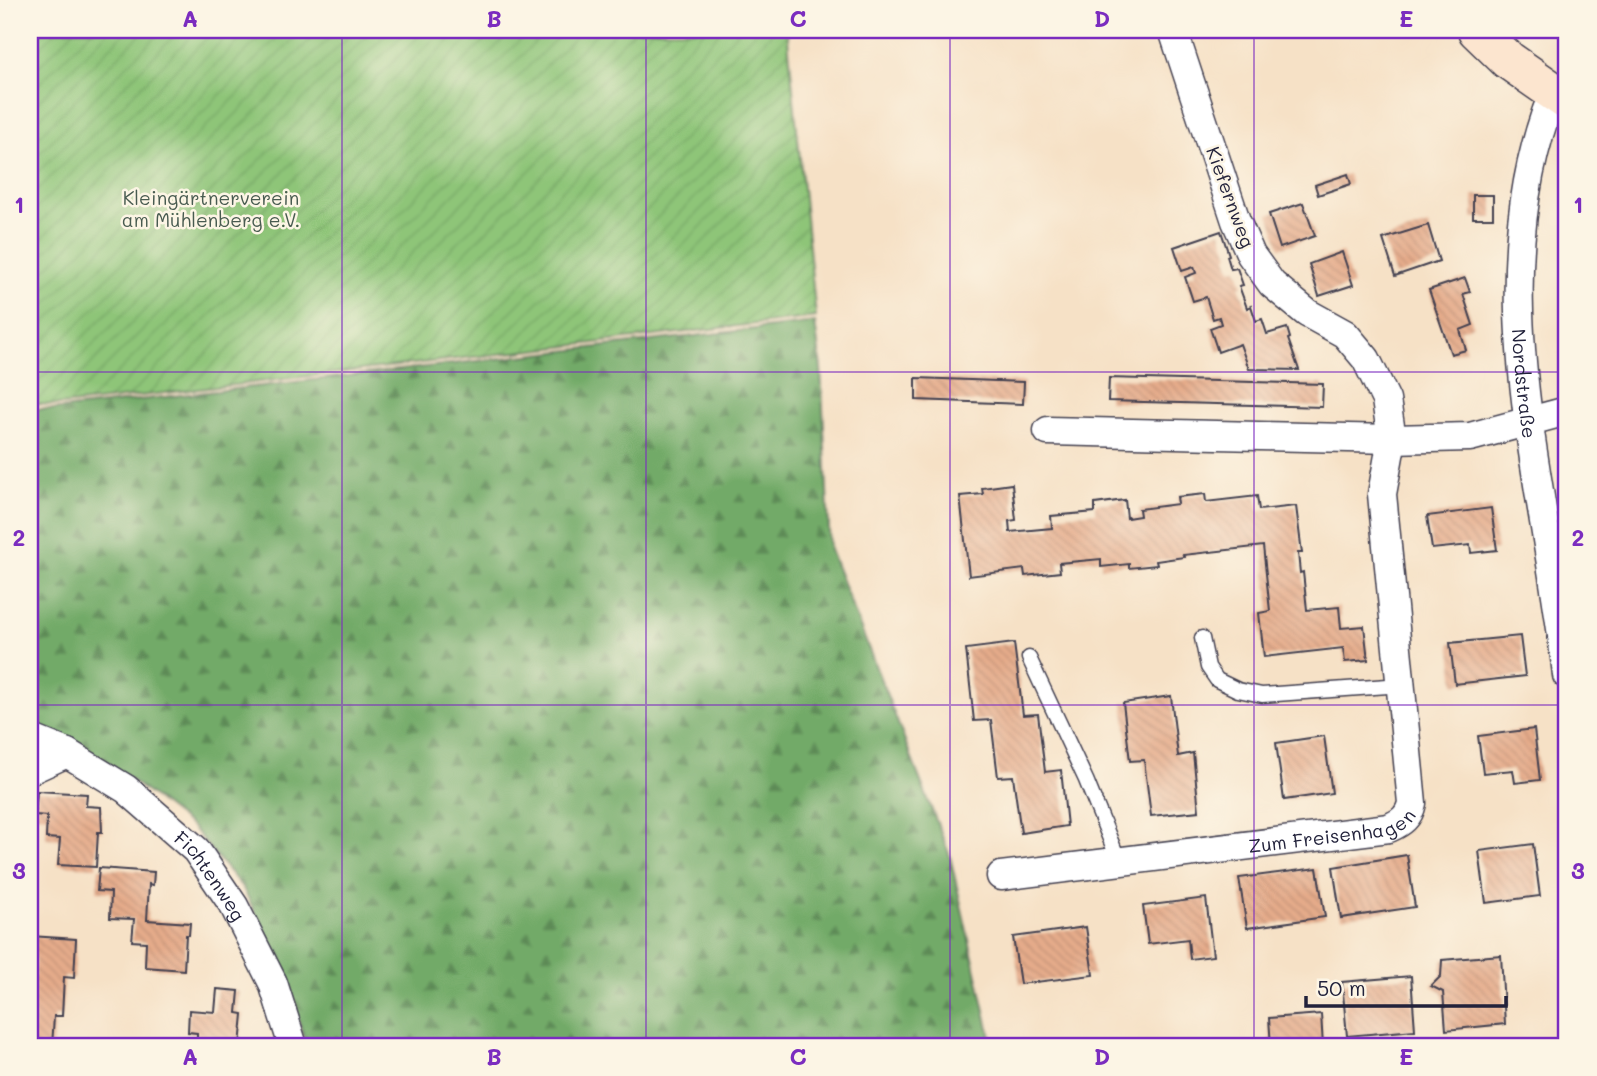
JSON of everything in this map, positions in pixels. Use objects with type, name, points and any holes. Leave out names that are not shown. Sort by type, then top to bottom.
[{"type":"main road","points":[[1477,30],[1508,60],[1560,97]]},
{"type":"street","name":"Kiefernweg","points":[[1173,30],[1236,221],[1251,255],[1272,284],[1307,313],[1345,334],[1366,359],[1386,400],[1392,439]]},
{"type":"street","name":"Nordstraße","points":[[1560,97],[1539,128],[1527,187],[1519,274],[1520,335],[1530,422],[1567,676]]},
{"type":"street","points":[[1048,431],[1392,439],[1470,437],[1567,411]]},
{"type":"street","name":"Zum Freisenhagen","points":[[1001,876],[1390,828],[1402,822],[1410,813],[1412,803],[1382,494],[1392,439]]},
{"type":"street","name":"Fichtenweg","points":[[30,738],[67,753],[126,789],[196,850],[234,905],[273,984],[293,1046]]},
{"type":"street","points":[[30,770],[67,753]]},
{"type":"lane","points":[[1202,638],[1208,667],[1217,680],[1238,690],[1262,695],[1402,685]]},
{"type":"lane","points":[[1029,659],[1086,780],[1119,861]]},
{"type":"green space","name":"Kleingärtnerverein am Mühlenberg e.V.","points":[[62,30],[787,30],[816,317],[62,405],[30,404],[30,34]]},
{"type":"green space","points":[[815,322],[821,368],[830,550],[950,856],[993,1046],[307,1046],[278,958],[243,888],[192,827],[130,779],[30,726],[30,409],[61,409]]},
{"type":"building","points":[[1348,174],[1351,184],[1318,195],[1315,185]]},
{"type":"building","points":[[1473,195],[1493,195],[1493,218],[1473,218]]},
{"type":"building","points":[[1303,203],[1315,236],[1280,248],[1269,214]]},
{"type":"building","points":[[1428,225],[1439,261],[1395,276],[1383,239]]},
{"type":"building","points":[[1221,231],[1231,269],[1237,268],[1243,285],[1239,286],[1247,308],[1251,306],[1256,321],[1262,319],[1267,334],[1287,328],[1299,370],[1249,369],[1240,344],[1218,352],[1210,328],[1221,324],[1219,317],[1213,319],[1206,297],[1193,301],[1185,277],[1196,273],[1194,267],[1182,271],[1174,247]]},
{"type":"building","points":[[1342,252],[1353,285],[1319,296],[1309,264]]},
{"type":"building","points":[[1465,278],[1470,292],[1463,294],[1473,325],[1460,330],[1466,350],[1451,354],[1429,290]]},
{"type":"building","points":[[916,378],[1024,382],[1023,404],[916,400]]},
{"type":"building","points":[[1109,378],[1323,384],[1322,407],[1108,401]]},
{"type":"building","points":[[1012,484],[1016,520],[1009,521],[1010,532],[1052,528],[1051,516],[1095,512],[1095,504],[1125,500],[1127,518],[1140,516],[1139,509],[1178,504],[1177,497],[1205,494],[1206,502],[1257,496],[1259,510],[1296,506],[1302,553],[1298,553],[1300,573],[1303,572],[1307,610],[1339,607],[1341,628],[1364,626],[1368,660],[1345,662],[1343,648],[1264,657],[1259,613],[1270,611],[1263,546],[1183,555],[1184,557],[1156,561],[1157,565],[1129,568],[1129,564],[1101,567],[1101,559],[1059,563],[1060,572],[1025,576],[1024,569],[969,576],[960,496],[983,494],[982,488]]},
{"type":"building","points":[[1491,508],[1497,550],[1471,553],[1470,545],[1432,549],[1427,516]]},
{"type":"building","points":[[1520,636],[1525,676],[1455,684],[1450,643]]},
{"type":"building","points":[[1014,643],[1023,715],[1038,714],[1045,772],[1061,770],[1067,826],[1021,833],[1013,776],[998,777],[991,720],[974,721],[966,649]]},
{"type":"building","points":[[1171,696],[1178,756],[1193,753],[1199,811],[1151,816],[1144,760],[1130,761],[1123,703]]},
{"type":"building","points":[[1534,729],[1540,780],[1515,783],[1513,770],[1483,773],[1478,736]]},
{"type":"building","points":[[1324,736],[1332,793],[1284,800],[1276,743]]},
{"type":"building","points":[[37,791],[87,794],[86,806],[101,807],[102,832],[98,832],[96,867],[58,865],[60,839],[46,838],[47,816],[35,815]]},
{"type":"building","points":[[1533,844],[1540,896],[1486,903],[1479,851]]},
{"type":"building","points":[[1407,855],[1415,907],[1341,918],[1333,867]]},
{"type":"building","points":[[99,868],[154,872],[153,885],[149,884],[147,920],[190,923],[189,935],[186,935],[184,970],[145,967],[146,942],[132,941],[134,919],[110,918],[111,892],[97,891]]},
{"type":"building","points":[[1317,868],[1325,917],[1247,928],[1239,878]]},
{"type":"building","points":[[1206,898],[1213,956],[1190,959],[1188,939],[1148,944],[1143,906]]},
{"type":"building","points":[[1086,927],[1093,975],[1020,984],[1013,937]]},
{"type":"building","points":[[30,936],[76,939],[74,978],[64,977],[62,1016],[54,1016],[52,1046],[30,1046],[30,975],[35,975],[35,958],[30,957]]},
{"type":"building","points":[[1501,955],[1505,1024],[1446,1030],[1443,992],[1431,986],[1441,976],[1442,960]]},
{"type":"building","points":[[1411,976],[1415,1030],[1347,1036],[1342,982]]},
{"type":"building","points":[[217,989],[239,991],[237,1013],[243,1014],[240,1046],[197,1046],[197,1033],[188,1032],[189,1010],[215,1012]]},
{"type":"building","points":[[1321,1014],[1323,1046],[1271,1046],[1269,1018]]}]
